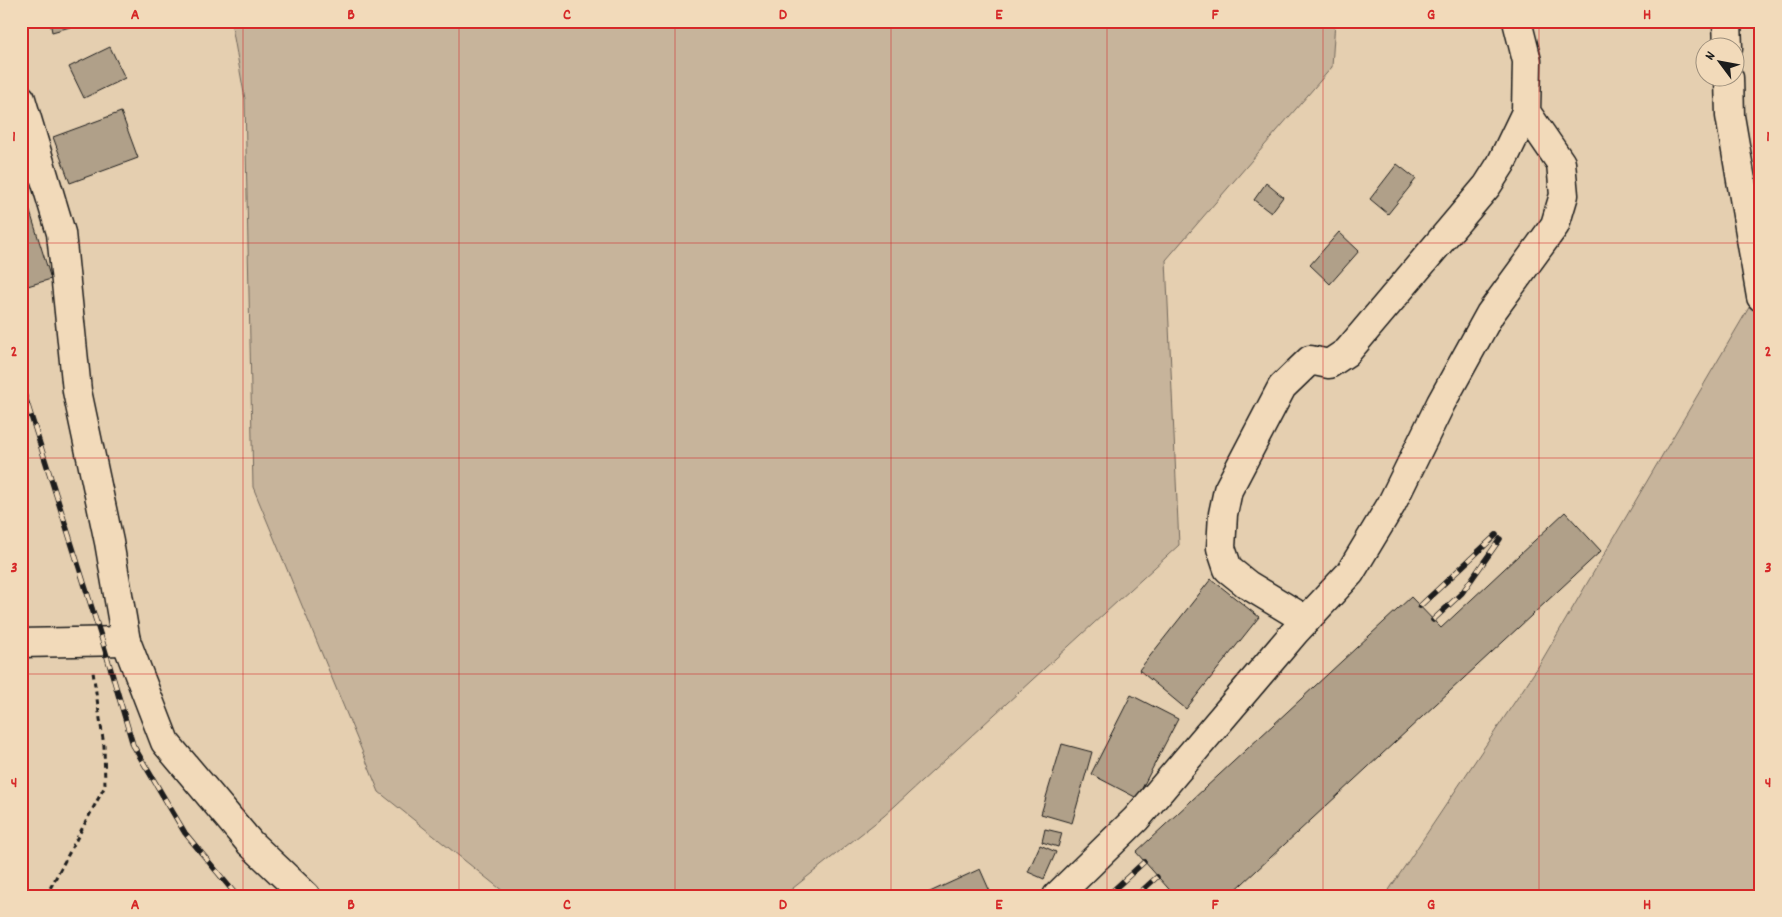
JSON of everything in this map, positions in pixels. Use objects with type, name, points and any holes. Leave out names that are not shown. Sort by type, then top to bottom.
[{"type":"street","points":[[1306,620],[1248,585],[1228,569],[1221,548],[1223,514],[1228,490],[1282,387],[1310,360],[1329,364],[1347,352],[1487,186],[1501,164],[1526,112],[1527,61],[1517,21]]},
{"type":"street","points":[[1727,21],[1728,38]]},
{"type":"street","points":[[1729,88],[1730,116],[1761,297]]},
{"type":"street","points":[[21,99],[61,233],[78,391],[109,542],[126,641],[165,742],[250,843],[306,896]]},
{"type":"street","points":[[1057,896],[1136,819],[1306,620],[1350,573],[1391,505],[1441,403],[1490,314],[1555,225],[1564,194],[1561,163],[1526,112]]},
{"type":"street","points":[[21,643],[126,641]]},
{"type":"path","points":[[46,896],[105,786],[104,746],[91,662],[86,643]]},
{"type":"shaded area","points":[[231,21],[1335,21],[1332,67],[1166,260],[1179,545],[884,816],[783,896],[509,896],[379,792],[253,487],[245,99]]},
{"type":"shaded area","points":[[1761,287],[1761,896],[1385,896],[1538,667]]},
{"type":"building","points":[[50,21],[92,21],[52,32]]},
{"type":"building","points":[[110,47],[125,78],[84,98],[69,67]]},
{"type":"building","points":[[121,112],[138,158],[70,183],[53,137]]},
{"type":"building","points":[[1397,164],[1416,179],[1388,214],[1370,199]]},
{"type":"building","points":[[1266,183],[1283,197],[1271,213],[1254,200]]},
{"type":"building","points":[[27,202],[51,279],[21,288],[21,204]]},
{"type":"building","points":[[1339,232],[1359,251],[1330,284],[1310,265]]},
{"type":"building","points":[[1565,512],[1601,551],[1229,896],[1175,896],[1136,852],[1411,597],[1441,628]]},
{"type":"building","points":[[1211,579],[1259,617],[1186,709],[1139,670]]},
{"type":"building","points":[[1131,695],[1178,719],[1137,798],[1091,774]]},
{"type":"building","points":[[1062,744],[1092,752],[1072,823],[1041,814]]},
{"type":"building","points":[[1045,829],[1062,833],[1058,847],[1042,842]]},
{"type":"building","points":[[1040,845],[1056,852],[1044,879],[1028,872]]},
{"type":"building","points":[[980,869],[992,896],[921,896]]},
{"type":"railway","points":[[21,384],[103,643],[133,745],[185,833],[237,896]]},
{"type":"railway","points":[[1420,606],[1496,535]]},
{"type":"railway","points":[[1433,620],[1462,593],[1500,539]]},
{"type":"railway","points":[[1107,896],[1144,862]]},
{"type":"railway","points":[[1136,896],[1157,877]]}]
